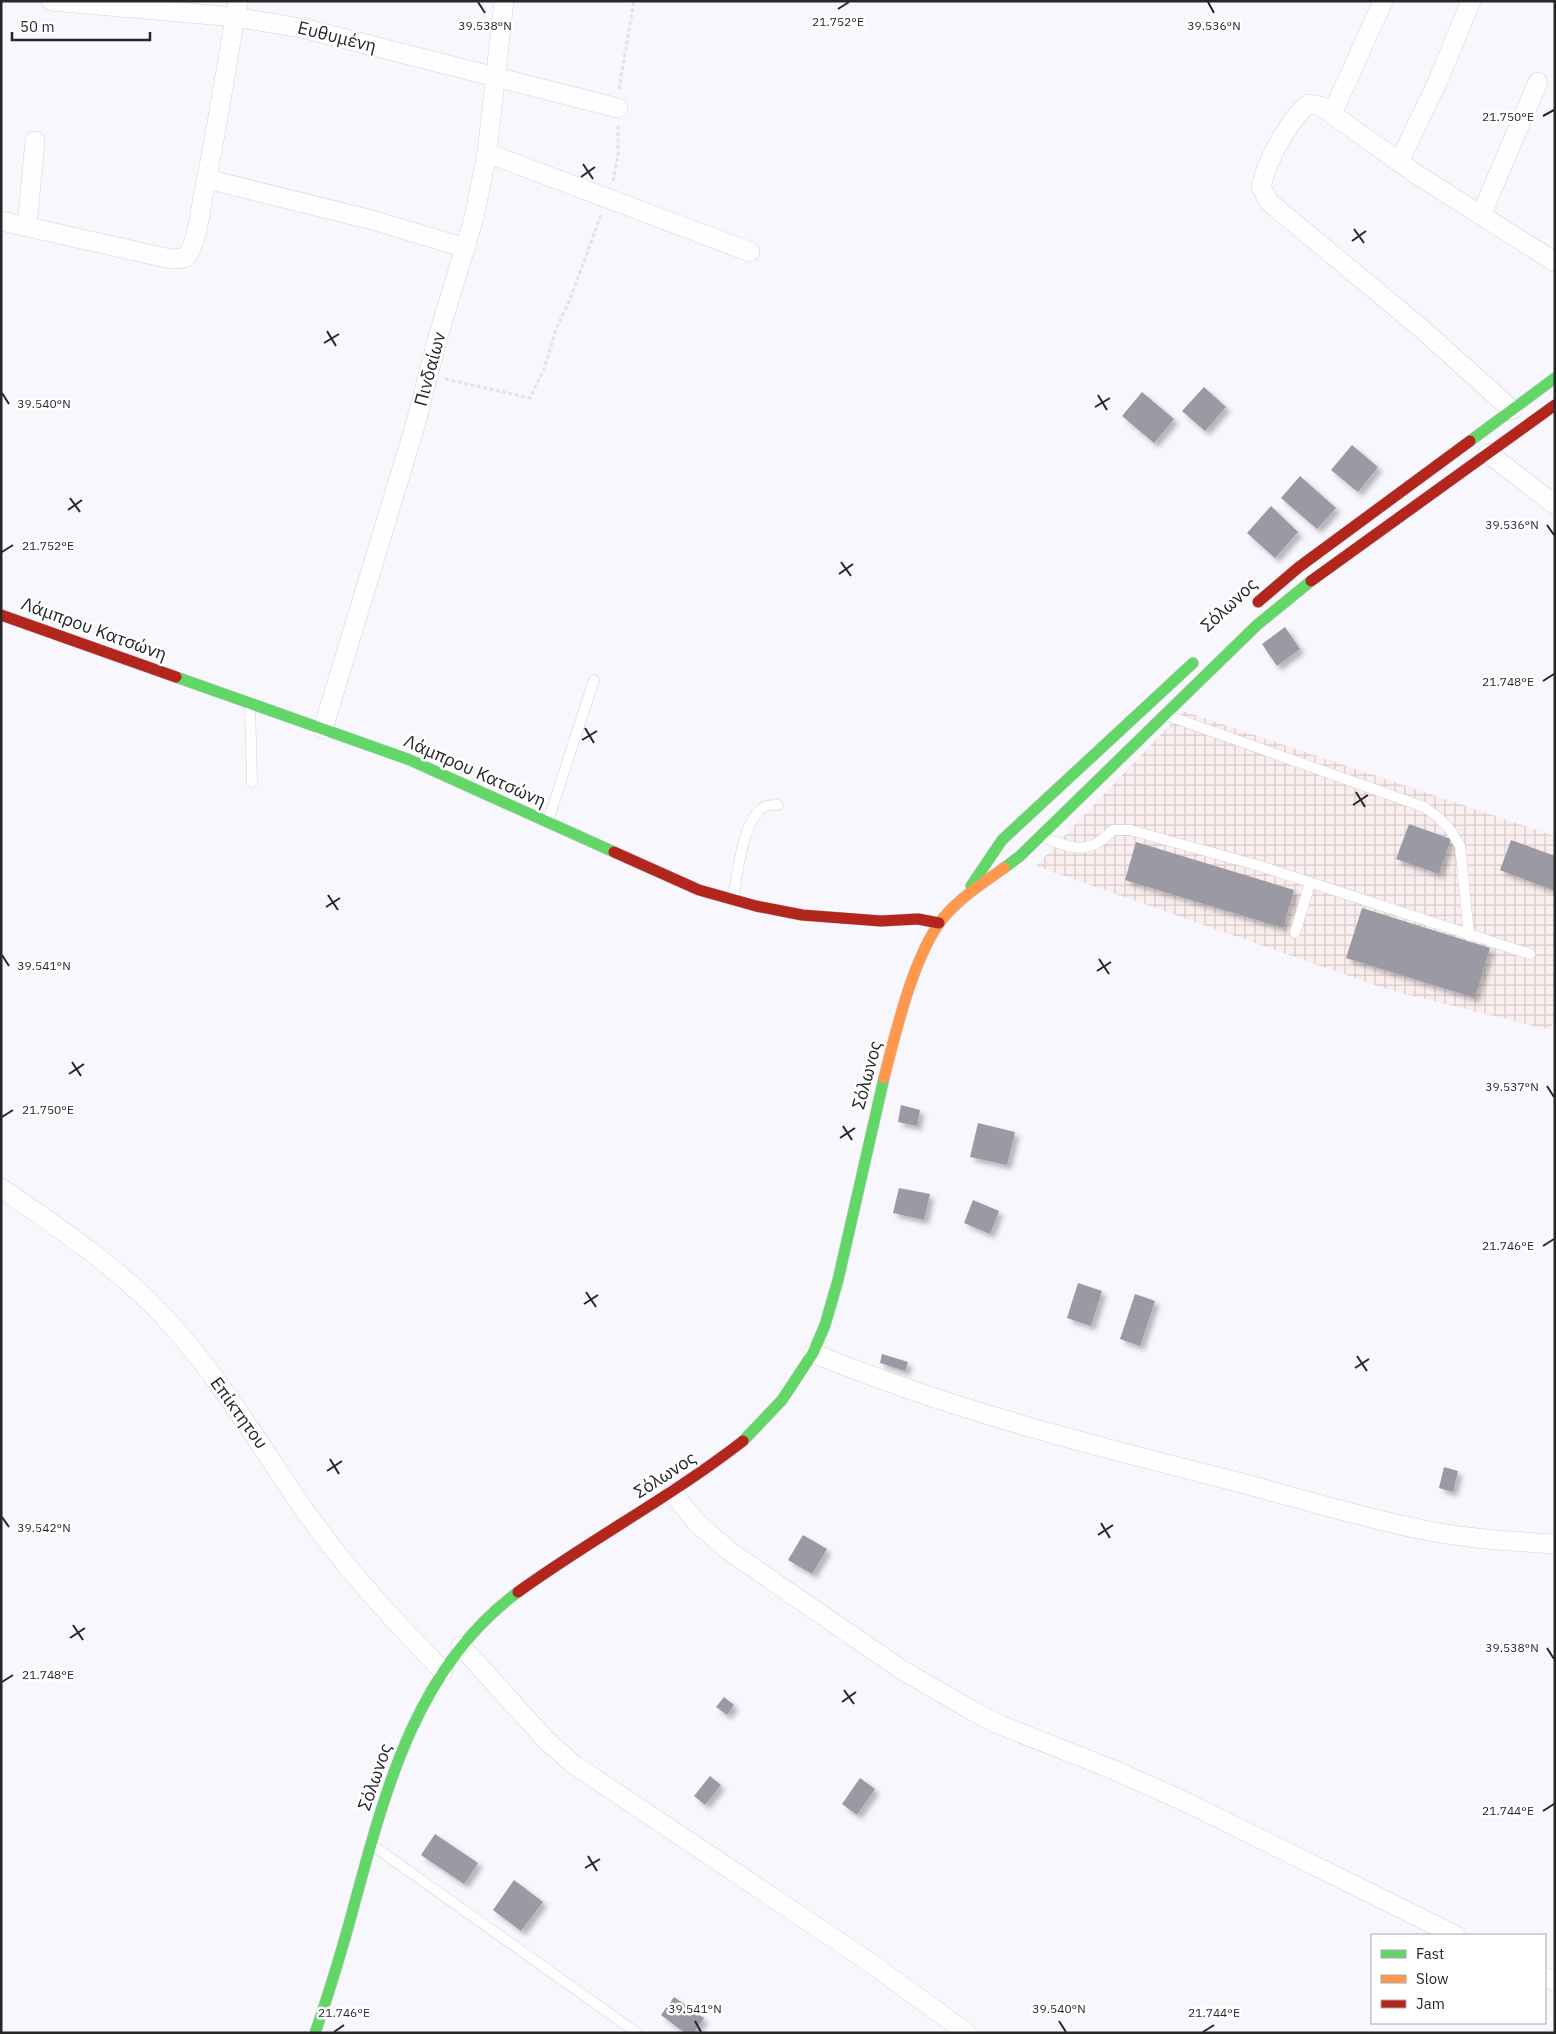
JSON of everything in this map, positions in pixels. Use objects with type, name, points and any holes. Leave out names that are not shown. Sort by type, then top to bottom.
[{"type":"street","name":"Ευθυμένη","points":[[51,1],[236,9],[306,29],[618,108]]},
{"type":"street","name":"Πινδαίων","points":[[323,729],[415,426],[466,248],[487,153],[504,1]]},
{"type":"street","points":[[1332,114],[1383,1]]},
{"type":"street","points":[[1399,162],[1437,83],[1471,1]]},
{"type":"street","points":[[1,221],[170,259],[182,259],[187,256],[192,244],[207,179],[236,9]]},
{"type":"street","points":[[1481,215],[1538,82]]},
{"type":"street","points":[[1512,410],[1422,329],[1269,202],[1261,187],[1265,170],[1298,114],[1309,104],[1320,106],[1399,162],[1555,262]]},
{"type":"street","points":[[1377,146],[1411,136]]},
{"type":"street","points":[[26,226],[35,140]]},
{"type":"street","points":[[487,153],[750,252]]},
{"type":"street","points":[[207,179],[372,220],[466,248]]},
{"type":"street","name":"Σόλωνος","points":[[1252,608],[1298,567],[1555,378]]},
{"type":"street","name":"Σόλωνος","points":[[964,898],[1000,873],[1041,835],[1246,634],[1316,577],[1555,405]]},
{"type":"street","points":[[1488,453],[1555,505]]},
{"type":"street","name":"Λάμπρου Κατσώνη","points":[[1,615],[410,760],[689,886],[733,900],[802,915],[881,921],[918,919],[940,923]]},
{"type":"street","name":"Σόλωνος","points":[[315,2033],[334,1980],[371,1844],[401,1751],[443,1671],[461,1646],[499,1608],[575,1552],[673,1493],[731,1452],[772,1410],[813,1353],[830,1307],[876,1106],[892,1046],[918,963],[926,945],[940,923],[964,898],[1002,840],[1201,656]]},
{"type":"street","name":"Επίκτητου","points":[[1,1188],[68,1234],[136,1287],[168,1320],[239,1412],[332,1547],[367,1591],[443,1671]]},
{"type":"street","points":[[813,1353],[871,1377],[932,1398],[1152,1460],[1424,1530],[1477,1538],[1555,1544]]},
{"type":"street","points":[[673,1493],[696,1522],[728,1551],[902,1670],[965,1707],[998,1724],[1114,1770],[1190,1804],[1453,1934]]},
{"type":"street","points":[[461,1646],[545,1740],[573,1764],[854,1952],[967,2033]]},
{"type":"lane","points":[[548,822],[594,680]]},
{"type":"lane","points":[[250,702],[252,782]]},
{"type":"lane","points":[[1165,715],[1424,807],[1438,817],[1452,831],[1460,846],[1469,936]]},
{"type":"lane","points":[[733,900],[742,853],[754,817],[765,807],[778,804]]},
{"type":"lane","points":[[1041,835],[1065,846],[1079,848],[1104,840],[1112,830],[1130,830],[1260,866],[1469,936],[1530,954]]},
{"type":"lane","points":[[1295,933],[1310,883]]},
{"type":"lane","points":[[371,1844],[637,2033]]},
{"type":"path","points":[[428,376],[530,398],[544,369],[607,198],[618,155],[619,78],[634,1]]},
{"type":"shaded area","points":[[1183,711],[1555,836],[1555,1016],[1550,1030],[1389,990],[1036,866]]},
{"type":"building","points":[[1204,387],[1226,407],[1205,431],[1182,411]]},
{"type":"building","points":[[1142,392],[1174,419],[1154,443],[1122,416]]},
{"type":"building","points":[[1352,445],[1378,467],[1358,492],[1331,470]]},
{"type":"building","points":[[1300,476],[1336,508],[1317,529],[1281,498]]},
{"type":"building","points":[[1271,506],[1298,532],[1275,558],[1247,533]]},
{"type":"building","points":[[1285,627],[1300,649],[1277,666],[1262,644]]},
{"type":"building","points":[[1409,824],[1451,839],[1439,874],[1396,859]]},
{"type":"building","points":[[1511,840],[1555,856],[1555,891],[1500,870]]},
{"type":"building","points":[[1136,842],[1294,890],[1283,928],[1125,880]]},
{"type":"building","points":[[1362,908],[1490,948],[1475,998],[1346,958]]},
{"type":"building","points":[[901,1105],[920,1110],[917,1126],[898,1122]]},
{"type":"building","points":[[978,1123],[1015,1132],[1007,1165],[970,1157]]},
{"type":"building","points":[[899,1188],[930,1194],[924,1220],[893,1213]]},
{"type":"building","points":[[973,1200],[999,1211],[990,1234],[964,1223]]},
{"type":"building","points":[[1078,1283],[1102,1291],[1091,1326],[1067,1318]]},
{"type":"building","points":[[1135,1294],[1155,1301],[1140,1346],[1120,1339]]},
{"type":"building","points":[[882,1354],[908,1362],[905,1371],[880,1363]]},
{"type":"building","points":[[1444,1467],[1458,1471],[1453,1492],[1439,1488]]},
{"type":"building","points":[[803,1535],[827,1549],[812,1574],[788,1560]]},
{"type":"building","points":[[724,1697],[734,1705],[727,1715],[716,1707]]},
{"type":"building","points":[[710,1776],[721,1785],[705,1805],[694,1796]]},
{"type":"building","points":[[860,1778],[875,1789],[857,1815],[842,1804]]},
{"type":"building","points":[[435,1834],[478,1863],[464,1884],[421,1855]]},
{"type":"building","points":[[514,1880],[543,1902],[521,1931],[493,1910]]},
{"type":"building","points":[[674,1997],[704,2018],[694,2033],[685,2033],[661,2015]]},
{"type":"traffic: fast","points":[[1470,441],[1555,378]]},
{"type":"traffic: fast","points":[[1004,868],[1020,856],[1257,625],[1311,581]]},
{"type":"traffic: fast","points":[[971,886],[1002,840],[1193,663]]},
{"type":"traffic: fast","points":[[176,677],[410,760],[614,852]]},
{"type":"traffic: fast","points":[[743,1441],[782,1400],[813,1353],[825,1325],[838,1280],[884,1078]]},
{"type":"traffic: fast","points":[[315,2033],[328,1995],[387,1791],[404,1746],[425,1702],[450,1662],[481,1625],[518,1592]]},
{"type":"traffic: slow","points":[[884,1078],[907,993],[933,932],[958,903],[1004,868]]},
{"type":"traffic: jam","points":[[1311,581],[1555,405]]},
{"type":"traffic: jam","points":[[1258,602],[1299,567],[1470,441]]},
{"type":"traffic: jam","points":[[1,615],[176,677]]},
{"type":"traffic: jam","points":[[614,852],[699,890],[756,906],[802,915],[881,921],[918,919],[939,923]]},
{"type":"traffic: jam","points":[[518,1592],[688,1481],[743,1441]]}]
